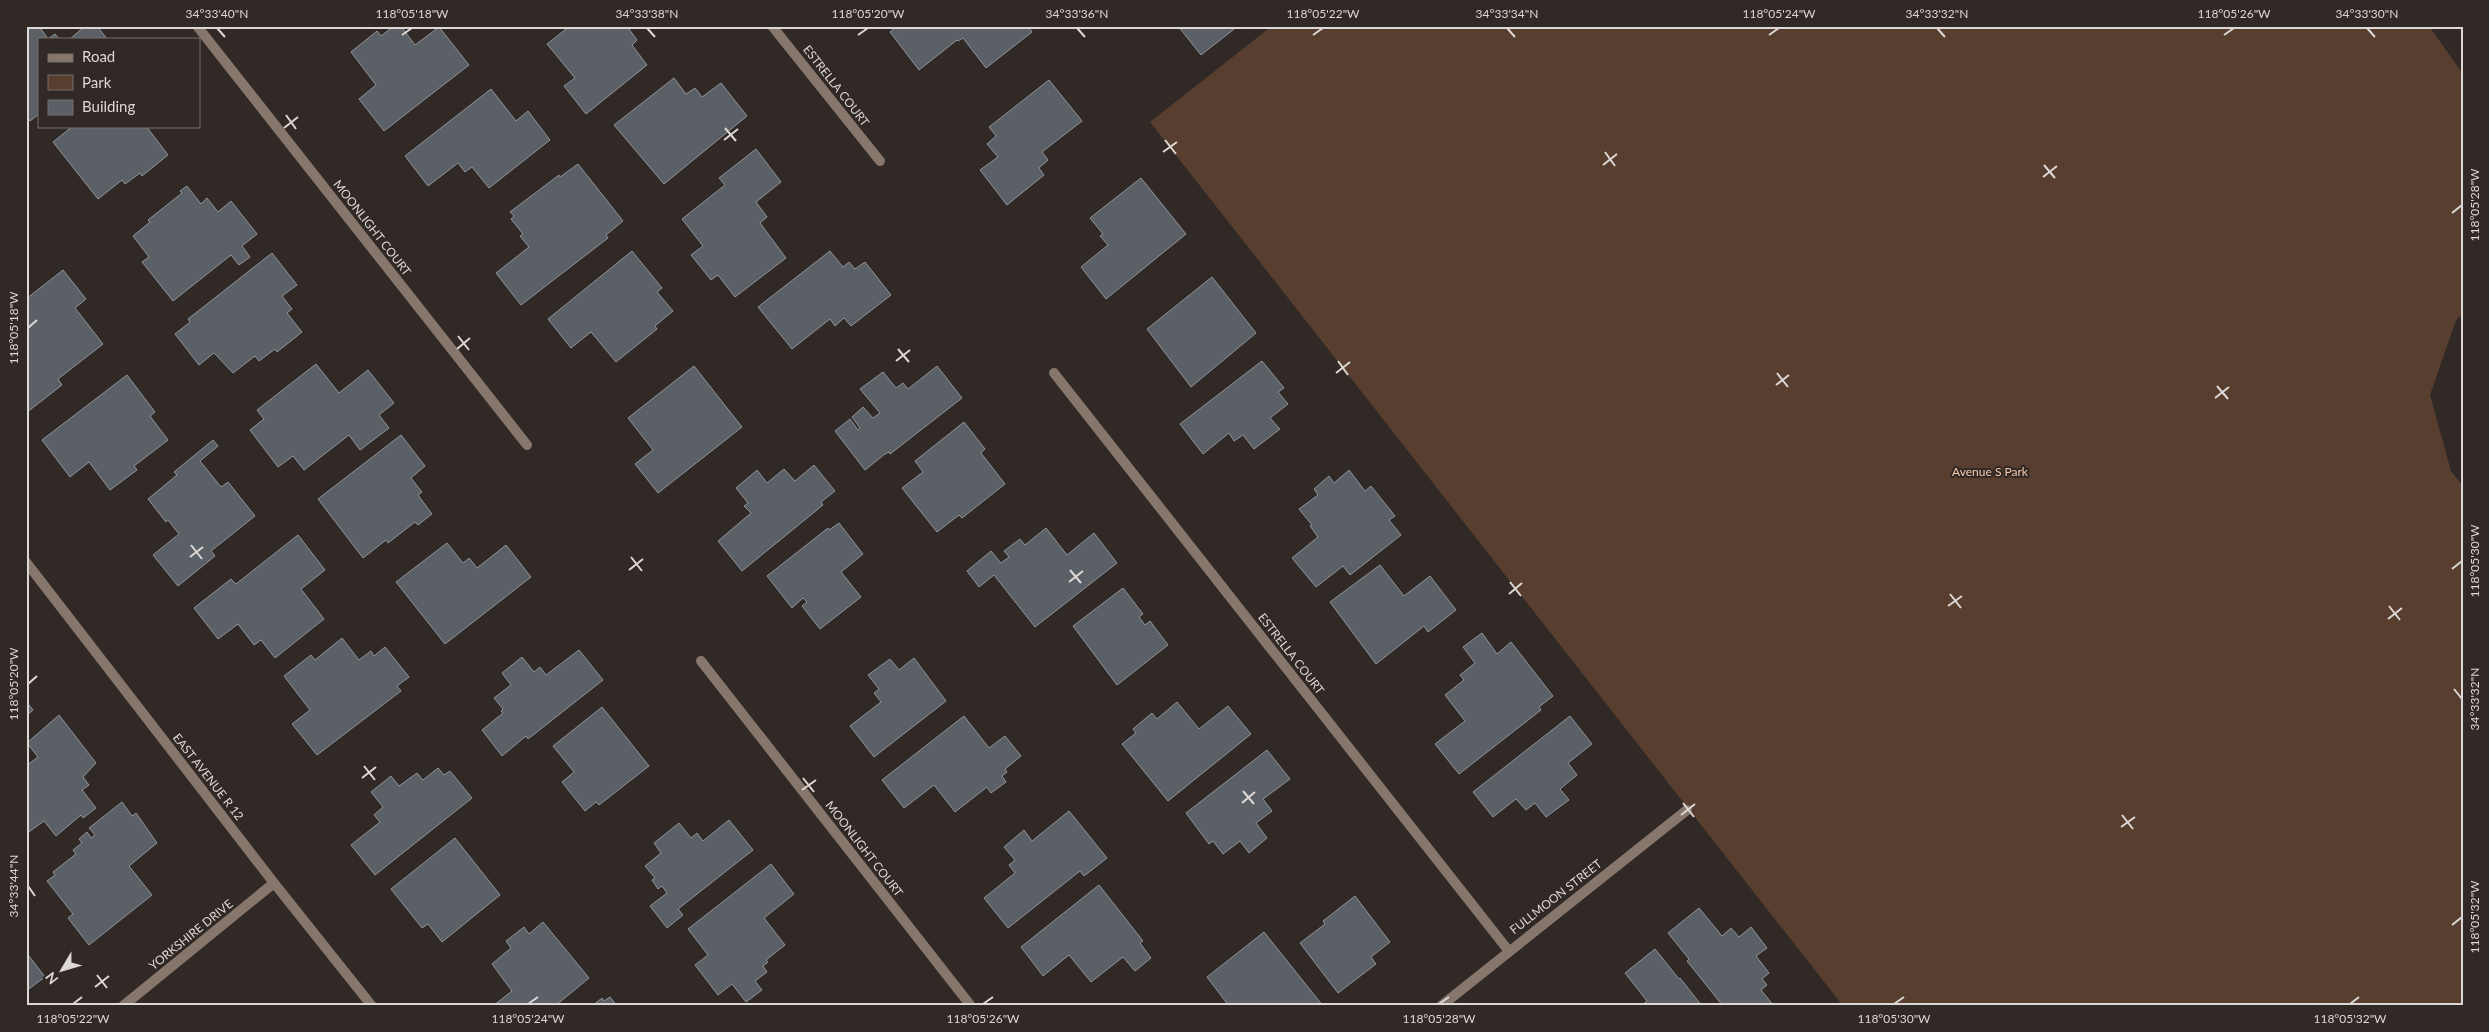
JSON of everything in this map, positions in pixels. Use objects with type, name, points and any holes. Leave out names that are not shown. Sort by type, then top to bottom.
[{"type":"street","name":"MOONLIGHT COURT","points":[[198,26],[527,445]]},
{"type":"street","name":"ESTRELLA COURT","points":[[772,26],[880,161]]},
{"type":"street","name":"ESTRELLA COURT","points":[[1054,373],[1508,950]]},
{"type":"street","name":"EAST AVENUE R 12","points":[[26,562],[274,883],[372,1006]]},
{"type":"street","name":"MOONLIGHT COURT","points":[[701,662],[971,1006]]},
{"type":"street","name":"FULLMOON STREET","points":[[1441,1006],[1508,950],[1687,810]]},
{"type":"street","name":"YORKSHIRE DRIVE","points":[[123,1006],[274,883]]},
{"type":"green space","name":"Avenue S Park","points":[[1272,26],[2429,26],[2463,74],[2463,313],[2456,320],[2430,395],[2451,471],[2463,486],[2463,1006],[1843,1006],[1150,122]]},
{"type":"building","points":[[26,26],[39,26],[47,38],[38,38],[38,115],[30,121],[26,115]]},
{"type":"building","points":[[85,26],[97,26],[106,38],[71,38]]},
{"type":"building","points":[[394,26],[401,26],[415,45],[439,27],[469,65],[384,131],[359,99],[376,85],[351,52],[377,31],[381,36]]},
{"type":"building","points":[[570,26],[633,26],[629,29],[637,40],[632,45],[647,65],[586,114],[564,86],[575,78],[547,44]]},
{"type":"building","points":[[897,26],[1028,26],[1032,32],[986,68],[963,38],[957,40],[919,70],[890,32]]},
{"type":"building","points":[[1178,26],[1238,26],[1201,55]]},
{"type":"building","points":[[55,34],[58,38],[49,38]]},
{"type":"building","points":[[674,78],[686,94],[695,88],[702,97],[721,83],[747,116],[664,184],[614,125]]},
{"type":"building","points":[[1049,80],[1082,121],[1042,152],[1048,160],[1039,168],[1044,175],[1007,205],[980,170],[998,157],[987,144],[996,136],[989,127]]},
{"type":"building","points":[[491,89],[516,121],[528,111],[550,140],[489,188],[472,167],[465,172],[458,163],[428,186],[405,156]]},
{"type":"building","points":[[70,128],[148,128],[168,155],[142,176],[140,173],[125,184],[122,180],[98,199],[53,142]]},
{"type":"building","points":[[756,149],[781,182],[756,202],[767,217],[760,223],[786,258],[735,297],[718,275],[711,280],[691,255],[703,246],[682,219],[725,185],[719,178]]},
{"type":"building","points":[[578,164],[623,221],[606,235],[608,238],[521,305],[496,273],[529,247],[520,236],[523,234],[511,219],[514,216],[510,212],[559,175],[560,177]]},
{"type":"building","points":[[1141,178],[1186,234],[1106,299],[1081,267],[1108,245],[1100,236],[1103,234],[1090,218]]},
{"type":"building","points":[[187,186],[201,204],[207,198],[218,212],[231,201],[257,234],[242,246],[250,257],[239,265],[231,255],[173,301],[142,262],[149,257],[133,236],[150,222],[148,220],[182,193],[180,191]]},
{"type":"building","points":[[632,251],[662,288],[657,292],[673,311],[655,326],[657,329],[616,362],[591,332],[571,348],[548,319]]},
{"type":"building","points":[[830,251],[843,267],[849,262],[855,269],[865,262],[891,295],[851,326],[844,318],[835,326],[830,319],[792,349],[758,307]]},
{"type":"building","points":[[272,253],[297,285],[282,296],[292,309],[287,313],[302,332],[277,352],[275,349],[259,361],[255,356],[233,373],[214,353],[199,365],[175,334],[190,322],[188,319]]},
{"type":"building","points":[[63,270],[86,299],[75,308],[103,344],[58,379],[62,385],[26,413],[26,299]]},
{"type":"building","points":[[1212,277],[1256,333],[1191,387],[1147,329]]},
{"type":"building","points":[[1262,361],[1284,388],[1278,392],[1288,404],[1270,418],[1280,429],[1254,449],[1243,435],[1234,441],[1229,433],[1203,454],[1180,424]]},
{"type":"building","points":[[316,364],[339,393],[368,370],[394,403],[379,415],[389,428],[360,450],[349,435],[304,470],[293,456],[278,467],[250,430],[264,419],[257,410]]},
{"type":"building","points":[[694,366],[742,427],[658,493],[635,464],[653,450],[628,418]]},
{"type":"building","points":[[937,366],[962,398],[890,454],[889,452],[885,454],[865,470],[835,431],[850,419],[858,430],[860,428],[852,417],[863,407],[873,418],[880,413],[860,389],[883,372],[896,388],[903,383],[908,389]]},
{"type":"building","points":[[127,375],[155,412],[150,416],[168,440],[134,466],[137,470],[110,490],[89,462],[70,477],[42,440]]},
{"type":"building","points":[[964,422],[985,449],[981,453],[1005,484],[962,518],[959,515],[937,532],[902,488],[923,472],[915,461]]},
{"type":"building","points":[[401,435],[425,466],[411,478],[422,492],[418,495],[432,514],[418,525],[415,522],[388,543],[386,540],[363,558],[318,499]]},
{"type":"building","points":[[213,440],[218,446],[200,461],[221,487],[228,482],[255,516],[211,551],[215,556],[178,586],[153,555],[179,534],[168,520],[166,522],[148,499],[177,475],[174,472]]},
{"type":"building","points":[[814,465],[835,491],[821,502],[823,505],[742,571],[718,541],[751,513],[744,506],[748,503],[736,488],[757,470],[767,483],[784,469],[795,481]]},
{"type":"building","points":[[1349,470],[1365,491],[1371,486],[1395,516],[1389,520],[1401,535],[1350,575],[1343,566],[1316,587],[1292,558],[1318,537],[1310,526],[1312,525],[1299,509],[1318,495],[1314,489],[1329,476],[1334,483]]},
{"type":"building","points":[[839,523],[863,554],[841,572],[861,597],[820,629],[802,606],[807,602],[803,598],[792,608],[767,576],[828,528],[829,530]]},
{"type":"building","points":[[1046,528],[1067,555],[1094,533],[1117,563],[1035,627],[994,575],[979,587],[967,571],[991,551],[1001,563],[1009,557],[1004,551],[1020,539],[1025,545]]},
{"type":"building","points":[[298,535],[325,570],[301,589],[324,619],[275,658],[261,640],[254,645],[238,624],[218,639],[194,608],[231,579],[236,584]]},
{"type":"building","points":[[447,543],[463,563],[469,558],[477,568],[506,545],[531,577],[445,644],[396,582]]},
{"type":"building","points":[[1380,565],[1404,596],[1430,576],[1456,610],[1428,632],[1424,626],[1376,664],[1330,602]]},
{"type":"building","points":[[1123,588],[1143,614],[1139,617],[1145,625],[1150,621],[1168,645],[1117,685],[1073,626]]},
{"type":"building","points":[[1482,633],[1497,654],[1511,642],[1553,696],[1539,707],[1541,710],[1459,774],[1435,744],[1465,721],[1445,695],[1464,680],[1460,675],[1475,663],[1463,647]]},
{"type":"building","points":[[342,638],[359,660],[371,651],[374,656],[385,647],[409,677],[397,686],[401,691],[317,755],[292,724],[310,710],[284,676],[311,655],[315,660]]},
{"type":"building","points":[[579,650],[603,680],[528,739],[526,736],[502,756],[482,730],[503,713],[501,711],[503,709],[494,698],[511,685],[502,673],[522,657],[534,672],[540,667],[546,675]]},
{"type":"building","points":[[914,658],[946,701],[874,757],[850,726],[881,702],[874,693],[879,689],[868,675],[890,659],[899,670]]},
{"type":"building","points":[[26,701],[33,710],[26,716]]},
{"type":"building","points":[[1177,702],[1199,729],[1228,706],[1251,734],[1168,801],[1122,744],[1136,733],[1133,729],[1152,713],[1157,719]]},
{"type":"building","points":[[602,707],[649,766],[599,805],[596,802],[585,811],[562,782],[574,772],[553,746]]},
{"type":"building","points":[[59,715],[96,763],[83,777],[89,785],[82,790],[96,808],[83,818],[81,815],[56,836],[44,821],[26,834],[26,766],[38,757],[27,743]]},
{"type":"building","points":[[964,716],[989,748],[1005,736],[1021,756],[1005,769],[1007,772],[1002,776],[1006,782],[991,793],[987,787],[955,812],[934,785],[904,808],[882,780]]},
{"type":"building","points":[[1570,716],[1592,744],[1568,763],[1577,775],[1560,789],[1569,800],[1546,817],[1535,803],[1526,810],[1516,799],[1493,817],[1473,792]]},
{"type":"building","points":[[1267,750],[1290,779],[1263,799],[1272,811],[1256,823],[1267,838],[1249,853],[1240,841],[1223,854],[1213,841],[1209,844],[1186,813]]},
{"type":"building","points":[[438,768],[444,775],[450,771],[472,798],[375,875],[351,845],[380,822],[374,815],[383,807],[371,792],[391,776],[399,786],[417,773],[423,780]]},
{"type":"building","points":[[122,802],[132,816],[136,813],[157,843],[129,866],[152,895],[89,945],[68,918],[73,914],[47,881],[55,875],[53,872],[76,854],[73,850],[82,843],[79,839],[87,832],[91,838],[95,835],[89,828]]},
{"type":"building","points":[[1069,811],[1107,858],[1084,876],[1080,871],[1008,928],[984,898],[1015,873],[1009,865],[1015,860],[1004,847],[1024,830],[1032,841]]},
{"type":"building","points":[[729,820],[753,850],[678,909],[683,915],[667,928],[650,906],[667,893],[662,886],[658,889],[652,880],[655,878],[645,866],[661,853],[654,843],[679,823],[691,838],[697,833],[703,841]]},
{"type":"building","points":[[455,838],[500,895],[442,942],[428,924],[422,928],[391,889]]},
{"type":"building","points":[[771,864],[794,894],[764,918],[785,945],[766,960],[768,962],[763,966],[767,972],[755,981],[762,990],[746,1002],[732,984],[718,995],[695,965],[708,955],[688,929]]},
{"type":"building","points":[[1099,885],[1143,941],[1140,943],[1151,958],[1135,971],[1123,957],[1091,982],[1069,955],[1043,976],[1021,947]]},
{"type":"building","points":[[1355,896],[1390,942],[1371,957],[1376,964],[1338,993],[1300,943],[1325,924],[1323,921]]},
{"type":"building","points":[[1699,908],[1722,936],[1731,928],[1739,937],[1751,927],[1767,948],[1756,956],[1769,973],[1762,979],[1767,985],[1761,990],[1774,1006],[1723,1006],[1687,961],[1689,959],[1668,933]]},
{"type":"building","points":[[543,922],[589,978],[555,1006],[493,1006],[512,991],[492,964],[511,948],[506,941],[524,927],[529,934]]},
{"type":"building","points":[[1264,932],[1323,1006],[1229,1006],[1207,977]]},
{"type":"building","points":[[1655,949],[1702,1006],[1641,1006],[1647,1001],[1625,973]]},
{"type":"building","points":[[26,952],[45,977],[26,991]]},
{"type":"building","points":[[610,997],[617,1006],[592,1006],[602,998],[604,1001]]}]
